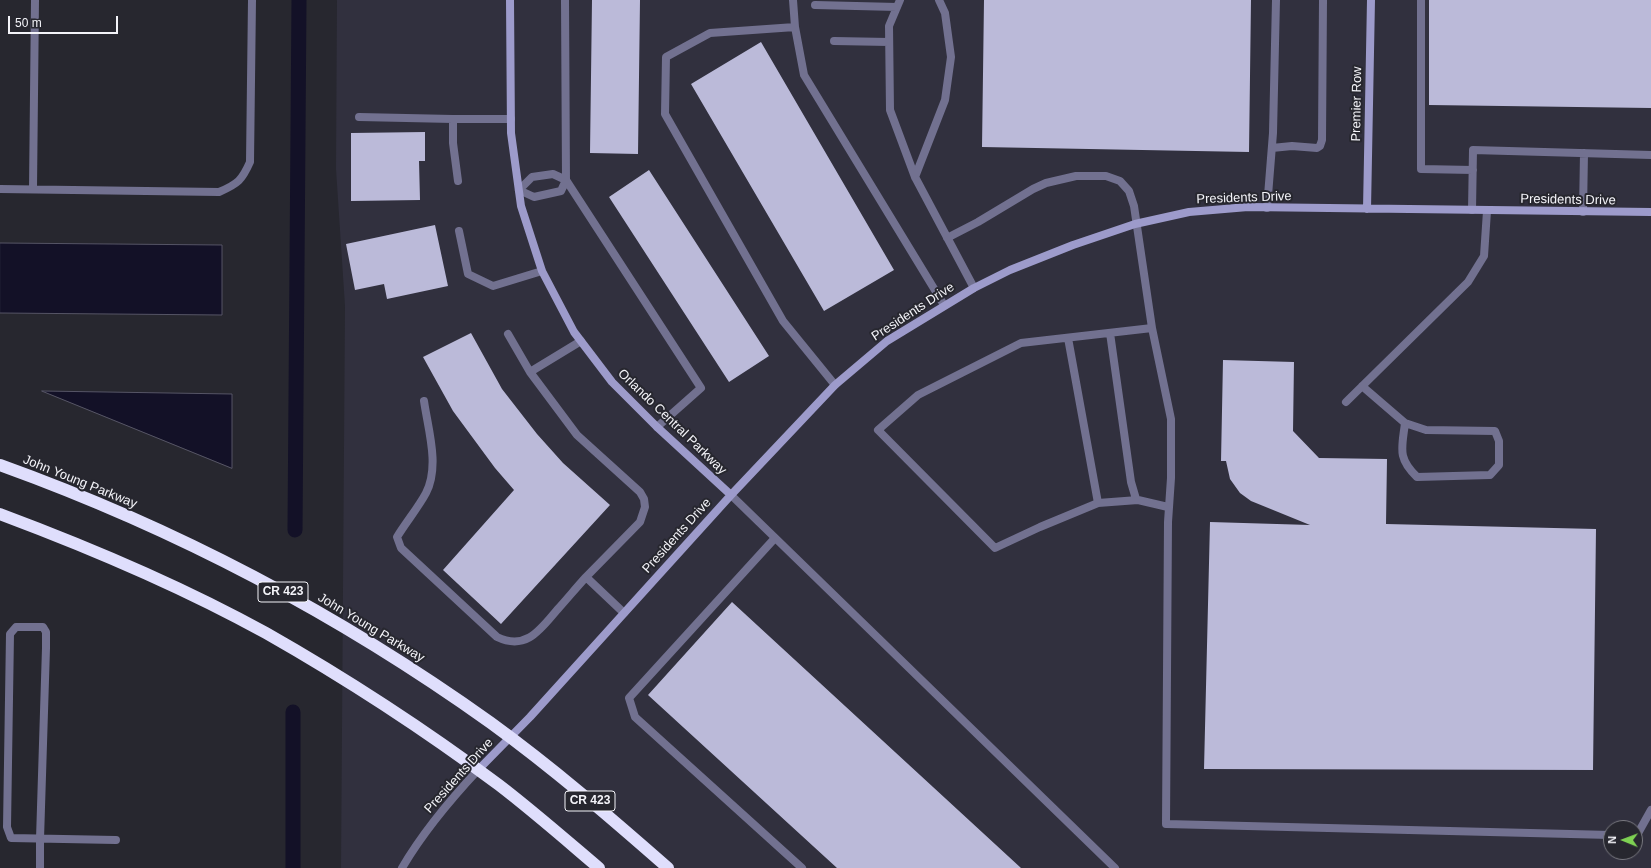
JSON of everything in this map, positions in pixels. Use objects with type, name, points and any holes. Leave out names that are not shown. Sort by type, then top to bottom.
[{"type":"highway","name":"John Young Parkway","points":[[0,465],[94,501],[147,524],[270,585],[390,655],[444,690],[510,738],[601,810],[668,868]]},
{"type":"highway","points":[[0,514],[46,531],[142,572],[265,633],[371,697],[478,770],[557,832],[599,868]]},
{"type":"street","points":[[32,189],[35,0]]},
{"type":"street","points":[[0,189],[220,192],[235,185],[244,176],[250,162],[252,0]]},
{"type":"street","name":"Orlando Central Parkway","points":[[510,0],[511,134],[521,206],[542,271],[574,332],[612,382],[657,428],[731,495]]},
{"type":"street","points":[[565,0],[566,180],[561,191],[534,197],[519,190],[532,177],[553,174],[566,180],[701,388],[657,428]]},
{"type":"street","points":[[793,0],[795,27],[804,75],[944,305]]},
{"type":"street","points":[[915,177],[945,100],[950,57],[946,13],[939,0]]},
{"type":"street","points":[[1266,208],[1272,148],[1276,0]]},
{"type":"street","points":[[1272,148],[1292,146],[1317,148],[1320,146],[1322,140],[1323,0]]},
{"type":"street","name":"Premier Row","points":[[1367,209],[1371,0]]},
{"type":"street","points":[[1421,0],[1421,169],[1473,170]]},
{"type":"street","points":[[815,5],[898,3],[889,26],[890,110],[915,177],[974,288]]},
{"type":"street","points":[[795,27],[710,33],[666,57],[665,114],[784,321],[835,385]]},
{"type":"street","points":[[834,41],[889,42]]},
{"type":"street","points":[[359,117],[511,119]]},
{"type":"street","points":[[453,119],[453,143],[458,181]]},
{"type":"street","points":[[1472,210],[1473,150],[1651,155]]},
{"type":"street","points":[[1583,212],[1584,153]]},
{"type":"street","points":[[947,238],[1046,183],[1076,176],[1106,176],[1120,181],[1129,191],[1134,206],[1135,224],[1152,328],[1171,419],[1171,478],[1168,507],[1166,824],[1603,835]]},
{"type":"street","name":"Presidents Drive","points":[[402,868],[433,822],[458,792],[510,738],[731,495],[835,385],[887,341],[974,288],[1024,264],[1073,245],[1135,224],[1189,212],[1248,207],[1651,212]]},
{"type":"street","points":[[1346,402],[1468,282],[1484,256],[1487,211]]},
{"type":"street","points":[[459,231],[468,274],[493,286],[542,271]]},
{"type":"street","points":[[1152,328],[1021,343],[918,395],[878,430],[995,548],[1040,527],[1098,503],[1136,500],[1168,507]]},
{"type":"street","points":[[1110,333],[1131,482],[1136,500]]},
{"type":"street","points":[[424,401],[432,451],[431,480],[426,493],[397,537],[401,548],[496,637],[504,640],[520,641],[534,635],[586,577],[640,522],[646,507],[640,492],[577,435],[530,372],[508,334]]},
{"type":"street","points":[[1068,338],[1098,503]]},
{"type":"street","points":[[530,372],[581,341]]},
{"type":"street","points":[[1362,386],[1405,423],[1426,430],[1495,431],[1499,441],[1499,465],[1490,475],[1416,477],[1407,468],[1401,453],[1405,423]]},
{"type":"street","points":[[731,495],[1115,868]]},
{"type":"street","points":[[775,538],[629,698],[635,717],[800,868]]},
{"type":"street","points":[[586,577],[624,613]]},
{"type":"street","points":[[40,868],[40,839],[46,632],[43,627],[16,626],[10,634],[7,827],[11,838],[40,839],[116,840]]},
{"type":"street","points":[[1643,824],[1651,810]]},
{"type":"shaded area","points":[[337,0],[1651,0],[1651,868],[341,868],[345,306],[336,169]]},
{"type":"shaded area","points":[[0,243],[222,245],[222,315],[0,313]]},
{"type":"shaded area","points":[[42,391],[232,394],[232,468]]},
{"type":"building","points":[[592,0],[640,0],[638,154],[590,153]]},
{"type":"building","points":[[984,0],[1251,0],[1249,152],[982,147]]},
{"type":"building","points":[[1429,0],[1651,0],[1651,108],[1429,105]]},
{"type":"building","points":[[761,42],[894,270],[824,311],[691,84]]},
{"type":"building","points":[[425,132],[425,161],[419,161],[420,200],[351,201],[351,133]]},
{"type":"building","points":[[649,170],[769,356],[729,382],[609,197]]},
{"type":"building","points":[[435,225],[448,286],[387,299],[384,284],[355,290],[346,244]]},
{"type":"building","points":[[471,333],[502,389],[537,434],[563,463],[610,505],[501,624],[443,570],[514,490],[495,468],[453,411],[423,357]]},
{"type":"building","points":[[1223,360],[1294,362],[1293,431],[1319,458],[1387,459],[1386,524],[1596,529],[1593,770],[1204,769],[1210,522],[1310,525],[1251,501],[1240,493],[1230,479],[1226,461],[1221,461]]},
{"type":"building","points":[[732,602],[1021,868],[837,868],[648,695]]},
{"type":"waterway","points":[[295,530],[299,0]]},
{"type":"waterway","points":[[293,712],[293,868]]}]
